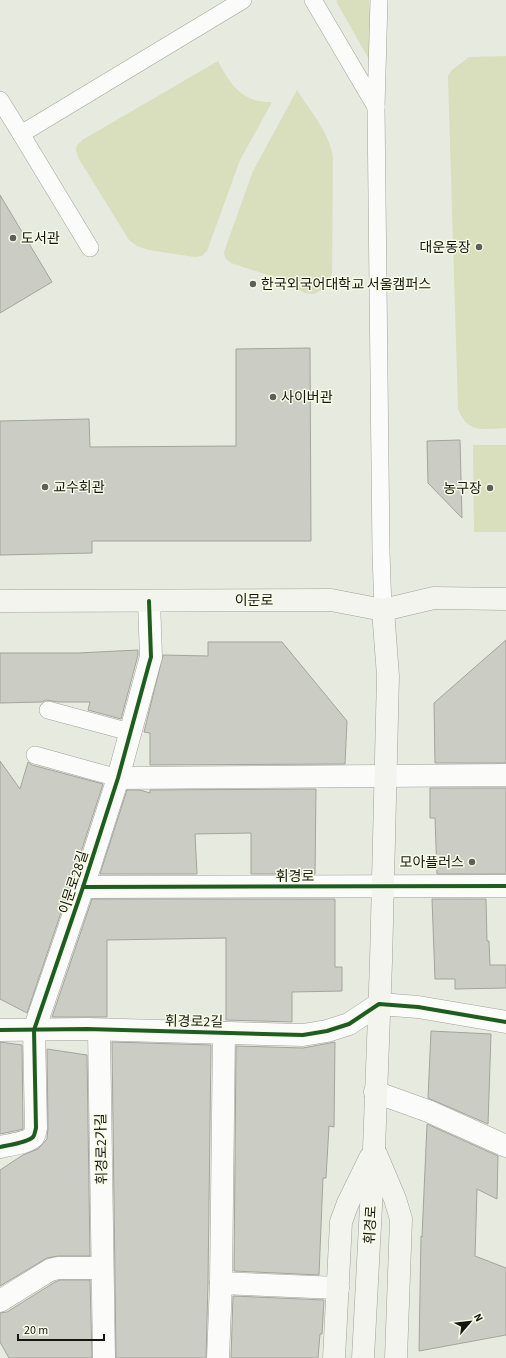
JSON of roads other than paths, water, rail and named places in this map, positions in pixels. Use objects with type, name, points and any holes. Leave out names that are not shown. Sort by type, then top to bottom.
[{"type":"main road","name":"이문로","points":[[0,601],[331,600],[383,610],[434,598],[506,598]]},
{"type":"main road","name":"휘경로","points":[[363,1358],[380,1004],[388,676],[383,610]]},
{"type":"main road","points":[[334,1358],[341,1222],[348,1203],[374,1149]]},
{"type":"main road","points":[[374,1149],[395,1199],[401,1219],[396,1358]]},
{"type":"street","name":"이문로28길","points":[[0,1147],[27,1141],[34,1137],[34,1030],[83,887],[118,778],[150,657],[149,601]]},
{"type":"street","points":[[118,778],[506,775]]},
{"type":"street","name":"휘경로","points":[[83,887],[506,886]]},
{"type":"street","points":[[380,1004],[418,1007],[506,1022]]},
{"type":"street","name":"휘경로2길","points":[[0,1030],[99,1030],[303,1035],[314,1034],[349,1024],[380,1004]]},
{"type":"street","name":"휘경로2가길","points":[[99,1030],[104,1358]]},
{"type":"street","name":"휘경로2길","points":[[218,1358],[221,1283],[224,1033]]},
{"type":"street","points":[[375,1092],[428,1111],[506,1146]]},
{"type":"street","points":[[0,1301],[50,1270],[58,1268],[102,1268]]},
{"type":"street","points":[[221,1283],[338,1288]]},
{"type":"lane","points":[[21,134],[243,0]]},
{"type":"lane","points":[[313,0],[376,107]]},
{"type":"lane","points":[[379,0],[376,107],[383,610]]},
{"type":"lane","points":[[0,100],[90,248]]},
{"type":"lane","points":[[48,710],[130,732]]},
{"type":"lane","points":[[35,755],[118,778]]},
{"type":"place","name":"도서관","points":[[13,238]]},
{"type":"place","name":"대운동장","points":[[479,247]]},
{"type":"place","name":"한국외국어대학교 서울캠퍼스","points":[[253,284]]},
{"type":"place","name":"사이버관","points":[[273,397]]},
{"type":"place","name":"교수회관","points":[[45,487]]},
{"type":"place","name":"농구장","points":[[490,488]]},
{"type":"place","name":"모아플러스","points":[[472,862]]}]
